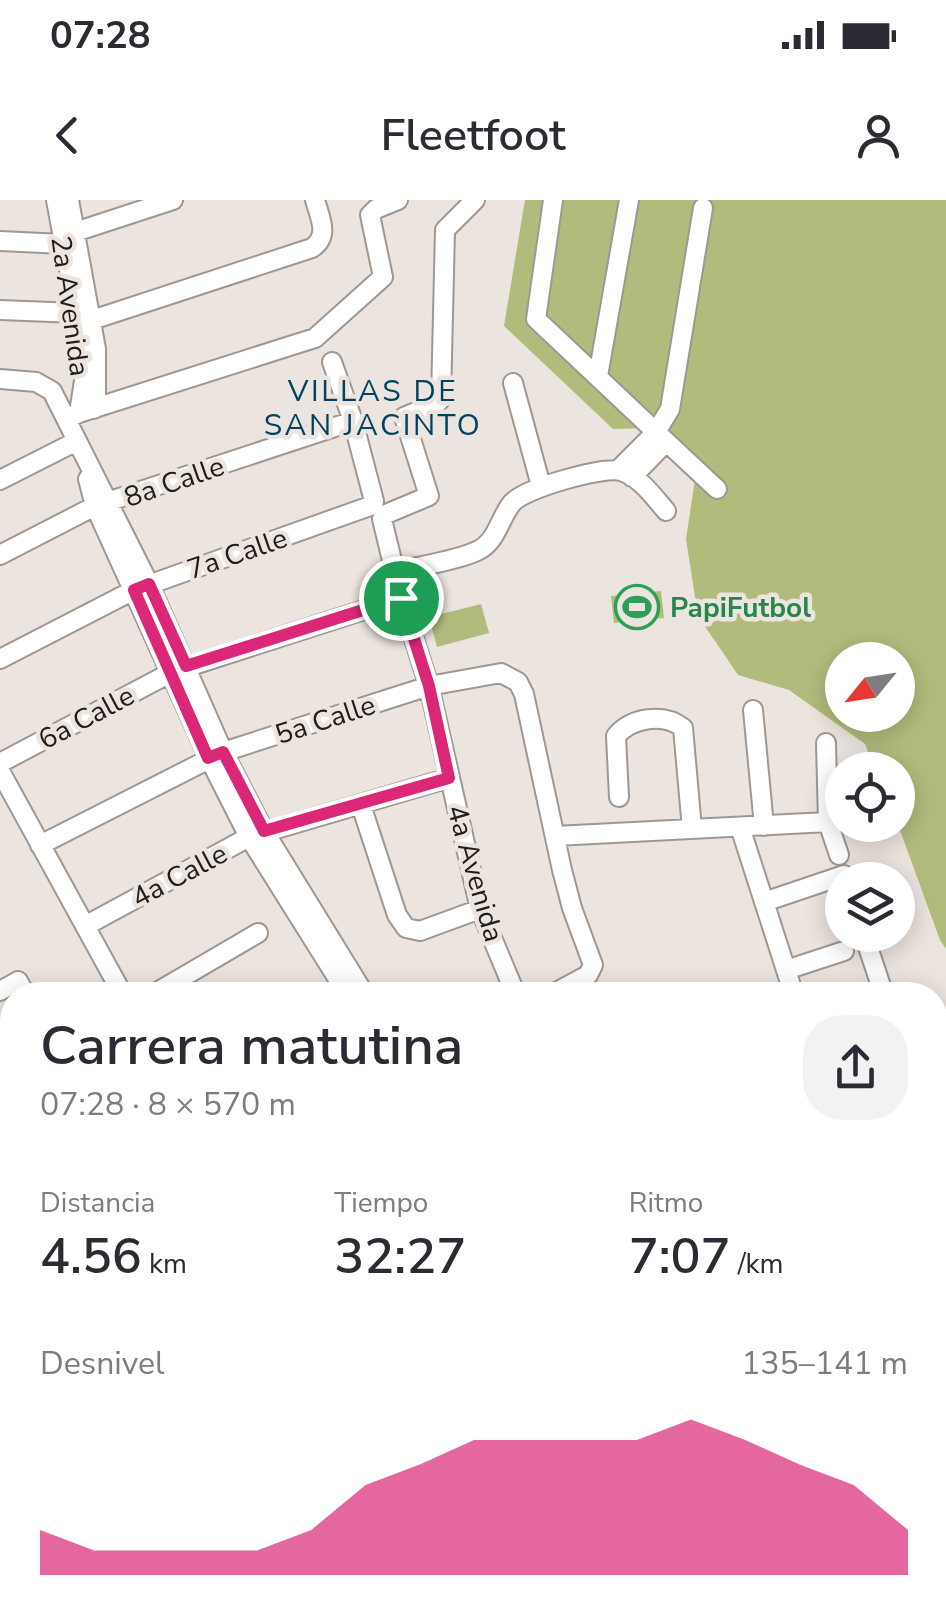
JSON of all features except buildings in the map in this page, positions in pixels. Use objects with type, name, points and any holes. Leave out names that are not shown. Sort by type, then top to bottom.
[{"type":"street","name":"2a Avenida","points":[[56,200],[69,238],[84,316],[81,450],[216,755],[341,982]]},
{"type":"street","name":"2a Avenida","points":[[69,200],[69,238]]},
{"type":"street","points":[[0,241],[69,238],[173,200]]},
{"type":"street","points":[[0,310],[84,316],[312,248],[324,233],[315,200]]},
{"type":"street","points":[[80,414],[315,338],[384,277],[370,215],[398,200]]},
{"type":"street","name":"7a Calle","points":[[0,658],[141,587],[428,496],[403,420],[406,414],[441,399],[445,230],[476,200]]},
{"type":"street","points":[[553,200],[536,318],[717,490]]},
{"type":"street","points":[[598,376],[630,200]]},
{"type":"street","points":[[394,572],[478,551],[492,540],[514,501],[532,489],[617,473],[661,437],[670,408],[703,208]]},
{"type":"street","name":"4a Avenida","points":[[332,362],[354,421],[376,512],[429,686],[480,909],[511,982]]},
{"type":"street","name":"2a Avenida","points":[[0,379],[36,382],[80,414]]},
{"type":"street","points":[[513,383],[532,489]]},
{"type":"street","name":"8a Calle","points":[[0,555],[102,504],[354,421]]},
{"type":"street","points":[[0,480],[81,450]]},
{"type":"street","points":[[617,473],[647,489],[666,512]]},
{"type":"street","name":"6a Calle","points":[[0,763],[179,669],[401,598]]},
{"type":"street","name":"5a Calle","points":[[40,846],[216,755],[429,686],[500,673],[518,682],[524,694],[555,836]]},
{"type":"street","points":[[753,710],[764,826]]},
{"type":"street","points":[[618,797],[616,736],[621,729],[649,720],[675,721],[683,728],[692,829]]},
{"type":"street","points":[[826,743],[826,752]]},
{"type":"street","points":[[0,771],[116,982]]},
{"type":"street","name":"4a Calle","points":[[85,926],[257,834],[449,778]]},
{"type":"street","points":[[360,805],[397,915],[406,928],[420,931],[480,909]]},
{"type":"street","points":[[575,982],[592,970],[591,957],[572,908],[555,836],[825,822]]},
{"type":"street","points":[[740,827],[788,982]]},
{"type":"street","name":"2a Avenida","points":[[257,834],[356,982]]},
{"type":"street","points":[[835,842],[839,855]]},
{"type":"street","points":[[764,902],[825,884]]},
{"type":"street","points":[[174,982],[258,933]]},
{"type":"street","points":[[786,970],[841,952]]},
{"type":"street","points":[[870,952],[881,982]]},
{"type":"green space","points":[[525,200],[946,200],[946,949],[904,842],[915,842],[915,752],[868,752],[865,744],[848,732],[915,732],[915,642],[825,642],[825,716],[789,690],[738,675],[698,616],[686,539],[696,473],[655,428],[613,429],[504,326]]},
{"type":"green space","name":"PapiFutbol","points":[[661,591],[664,618],[614,623],[611,596]]},
{"type":"green space","points":[[481,604],[489,633],[437,647],[429,617]]},
{"type":"place","name":"PapiFutbol","points":[[637,607]]},
{"type":"district","name":"VILLAS DE SAN JACINTO","points":[[373,408]]},
{"type":"route","points":[[149,584],[186,666],[401,598],[429,686],[449,778],[264,831],[223,752],[208,758],[134,590],[149,584]]}]
